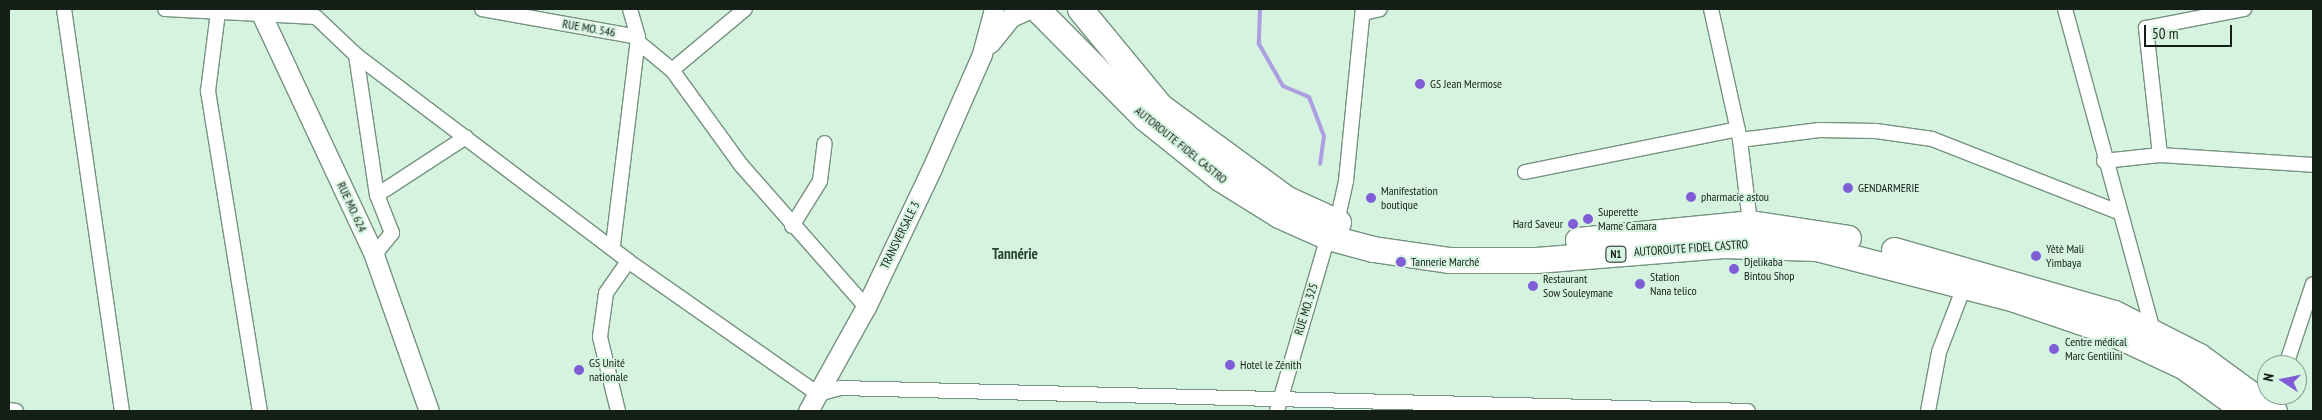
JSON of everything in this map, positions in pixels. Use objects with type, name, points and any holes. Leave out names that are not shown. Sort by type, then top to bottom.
[{"type":"highway","name":"AUTOROUTE FIDEL CASTRO","points":[[1037,9],[1145,118],[1222,180],[1279,215],[1332,229],[1440,242],[1513,245],[1750,223],[1820,231],[2071,297],[2153,330],[2198,356],[2257,395]]},
{"type":"highway","name":"AUTOROUTE FIDEL CASTRO","points":[[1080,9],[1160,106],[1272,189],[1332,229],[1373,249],[1448,260],[1536,260],[1723,245],[1816,248],[2068,316],[2145,346],[2183,366],[2241,410]]},
{"type":"main road","name":"TRANSVERSALE 3","points":[[808,411],[866,307],[982,54],[994,9]]},
{"type":"main road","name":"TRANSVERSALE 3","points":[[982,54],[1011,17],[1029,9]]},
{"type":"main road","name":"RUE MO. 624","points":[[260,12],[374,255],[429,411]]},
{"type":"street","points":[[64,9],[122,411]]},
{"type":"street","points":[[165,9],[218,12],[320,13],[356,55],[613,245],[628,261],[818,394],[840,388],[1278,407],[1748,411]]},
{"type":"street","name":"RUE MO. 546","points":[[482,9],[638,40]]},
{"type":"street","points":[[613,245],[638,40],[630,9]]},
{"type":"street","points":[[672,70],[745,9]]},
{"type":"street","points":[[1363,11],[1380,9]]},
{"type":"street","points":[[1711,9],[1739,135],[1750,223]]},
{"type":"street","points":[[2065,9],[2104,161],[2153,330]]},
{"type":"street","points":[[2160,154],[2146,28],[2244,9]]},
{"type":"street","name":"RUE MO. 325","points":[[1278,407],[1346,181],[1363,11]]},
{"type":"street","points":[[218,12],[208,91],[260,411]]},
{"type":"street","points":[[638,40],[672,70],[792,226],[866,307]]},
{"type":"street","points":[[356,55],[377,195],[392,233],[374,255]]},
{"type":"street","points":[[1525,172],[1739,135],[1819,130],[1876,130],[1932,139],[2118,212]]},
{"type":"street","points":[[377,195],[466,137]]},
{"type":"street","points":[[792,226],[820,181],[825,143]]},
{"type":"street","points":[[2104,161],[2160,154],[2313,165]]},
{"type":"street","points":[[618,411],[600,337],[606,293],[628,261]]},
{"type":"street","points":[[2289,355],[2313,284]]},
{"type":"street","points":[[1928,411],[1940,352],[1964,287]]},
{"type":"street","points":[[9,410],[16,411]]},
{"type":"waterway","points":[[1260,9],[1259,44],[1283,86],[1309,97],[1324,136],[1320,164]]},
{"type":"place","name":"GS Jean Mermose","points":[[1420,84]]},
{"type":"place","name":"GENDARMERIE","points":[[1848,188]]},
{"type":"place","name":"pharmacie astou","points":[[1691,197]]},
{"type":"place","name":"Manifestation boutique","points":[[1371,198]]},
{"type":"place","name":"Superette Mame Camara","points":[[1588,219]]},
{"type":"place","name":"Hard Saveur","points":[[1573,224]]},
{"type":"place","name":"Yètè Mali Yimbaya","points":[[2036,256]]},
{"type":"place","name":"Tannerie Marché","points":[[1401,262]]},
{"type":"place","name":"Djelikaba Bintou Shop","points":[[1734,269]]},
{"type":"place","name":"Station Nana telico","points":[[1640,284]]},
{"type":"place","name":"Restaurant Sow Souleymane","points":[[1533,286]]},
{"type":"place","name":"Centre médical Marc Gentilini","points":[[2054,349]]},
{"type":"place","name":"Hotel le Zénith","points":[[1230,365]]},
{"type":"place","name":"GS Unité nationale","points":[[579,370]]},
{"type":"district","name":"Tannérie","points":[[1015,254]]}]
